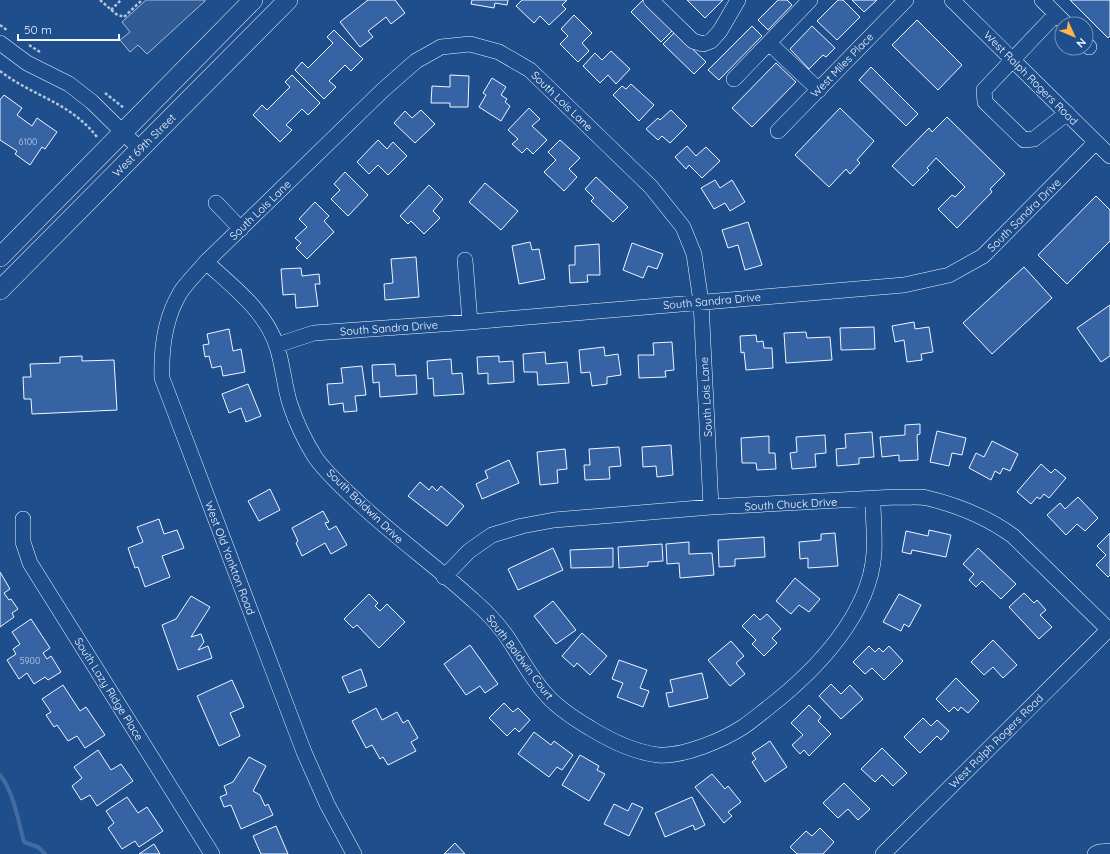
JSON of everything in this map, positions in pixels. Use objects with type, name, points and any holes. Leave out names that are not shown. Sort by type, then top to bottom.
[{"type":"main road","points":[[0,257],[253,0]]},
{"type":"main road","name":"West 69th Street","points":[[0,290],[288,0]]},
{"type":"street","points":[[651,0],[692,41],[703,44],[710,41],[720,31],[738,0]]},
{"type":"street","points":[[734,79],[810,0]]},
{"type":"street","name":"West Miles Place","points":[[778,131],[906,0]]},
{"type":"street","name":"West Ralph Rogers Road","points":[[952,0],[1110,156]]},
{"type":"street","points":[[1042,0],[1058,16]]},
{"type":"street","points":[[1054,25],[1012,59],[984,90],[984,102],[1024,140],[1034,139],[1067,113]]},
{"type":"street","points":[[769,42],[819,90]]},
{"type":"street","points":[[0,43],[27,62],[68,84],[92,102],[140,149]]},
{"type":"street","name":"South Lois Lane","points":[[206,262],[383,90],[416,61],[440,47],[470,44],[499,52],[530,70],[651,187],[683,227],[694,254],[701,302],[711,507]]},
{"type":"street","name":"South Sandra Drive","points":[[277,345],[314,333],[470,322],[904,285],[949,275],[983,256],[1096,142]]},
{"type":"street","points":[[216,203],[241,229]]},
{"type":"street","points":[[465,260],[470,322]]},
{"type":"street","name":"South Baldwin Drive","points":[[206,262],[254,307],[267,324],[277,345],[290,403],[300,430],[315,457],[342,488],[386,528],[444,577]]},
{"type":"street","name":"West Old Yankton Road","points":[[206,262],[180,293],[168,323],[161,353],[162,378],[304,752],[327,804],[354,854]]},
{"type":"street","name":"South Chuck Drive","points":[[444,577],[469,550],[492,535],[522,526],[554,520],[711,507],[926,498],[953,506],[998,526],[1013,536],[1109,629]]},
{"type":"street","name":"South Baldwin Court","points":[[444,577],[472,599],[493,619],[510,641],[544,693],[567,714],[599,734],[630,749],[661,755],[690,750],[725,737],[745,726],[776,701],[816,663],[850,623],[862,600],[869,579],[874,554],[872,500]]},
{"type":"street","name":"South Lazy Ridge Place","points":[[23,518],[23,542],[30,563],[212,854]]},
{"type":"street","name":"West Ralph Rogers Road","points":[[883,854],[1109,629]]},
{"type":"street","points":[[1095,854],[1110,851]]},
{"type":"path","points":[[100,0],[110,10],[116,14],[124,16],[142,0]]},
{"type":"path","points":[[110,10],[121,0]]},
{"type":"path","points":[[0,71],[68,110],[83,122],[97,137]]},
{"type":"shaded area","points":[[146,0],[205,1],[147,54],[138,45],[130,52],[120,40],[130,32],[122,22]]},
{"type":"building","points":[[368,0],[395,0],[405,13],[391,24],[386,17],[368,31],[373,37],[360,47],[340,22]]},
{"type":"building","points":[[472,0],[508,0],[507,5],[495,3],[494,8],[471,4]]},
{"type":"building","points":[[522,0],[567,0],[562,5],[566,9],[549,25],[540,16],[534,23],[516,6]]},
{"type":"building","points":[[643,0],[673,30],[661,42],[631,12]]},
{"type":"building","points":[[687,0],[723,0],[705,18]]},
{"type":"building","points":[[778,0],[787,0],[792,5],[768,30],[758,20]]},
{"type":"building","points":[[838,0],[843,0],[860,17],[837,40],[817,21]]},
{"type":"building","points":[[852,0],[877,0],[864,12]]},
{"type":"building","points":[[1070,0],[1110,0],[1110,36],[1108,38],[1094,24],[1094,16],[1086,16]]},
{"type":"building","points":[[574,15],[592,33],[582,43],[589,51],[578,62],[560,44],[568,36],[561,29]]},
{"type":"building","points":[[917,20],[962,65],[938,90],[892,45]]},
{"type":"building","points":[[752,26],[762,36],[719,80],[708,70]]},
{"type":"building","points":[[812,26],[835,48],[826,57],[823,55],[809,69],[790,49]]},
{"type":"building","points":[[334,30],[363,59],[351,71],[345,65],[329,81],[336,87],[324,99],[295,70],[302,62],[308,68],[333,43],[327,37]]},
{"type":"building","points":[[675,32],[706,62],[694,74],[663,44]]},
{"type":"building","points":[[611,51],[630,69],[616,84],[608,75],[600,83],[583,66],[595,53],[602,60]]},
{"type":"building","points":[[776,63],[796,82],[752,127],[732,108]]},
{"type":"building","points":[[871,67],[918,114],[906,126],[859,80]]},
{"type":"building","points":[[292,75],[320,103],[308,115],[302,109],[286,125],[292,130],[280,142],[253,115],[262,105],[267,110],[290,87],[285,82]]},
{"type":"building","points":[[450,75],[469,76],[468,107],[450,107],[450,103],[431,103],[432,86],[450,87]]},
{"type":"building","points":[[492,78],[506,87],[501,95],[507,99],[505,102],[510,106],[501,121],[479,107],[486,95],[483,93]]},
{"type":"building","points":[[631,84],[654,105],[639,121],[613,95],[622,86],[626,89]]},
{"type":"building","points":[[4,95],[22,108],[17,115],[32,126],[37,118],[57,132],[45,149],[42,147],[30,165],[15,154],[17,151],[0,140],[0,100]]},
{"type":"building","points":[[529,108],[540,119],[532,126],[547,140],[533,154],[527,148],[522,153],[512,144],[518,139],[508,130]]},
{"type":"building","points":[[840,108],[874,141],[857,160],[860,163],[850,174],[846,169],[829,187],[795,155]]},
{"type":"building","points":[[421,110],[435,124],[415,143],[394,123],[405,111],[412,118]]},
{"type":"building","points":[[671,110],[687,126],[670,143],[662,136],[658,140],[646,129],[658,118],[660,120]]},
{"type":"building","points":[[947,117],[1005,174],[990,189],[992,192],[957,228],[938,209],[952,195],[955,197],[965,187],[936,158],[927,168],[929,170],[913,186],[892,166],[929,128],[932,132]]},
{"type":"building","points":[[378,140],[387,149],[393,142],[407,156],[388,175],[378,165],[369,174],[357,162]]},
{"type":"building","points":[[560,140],[580,158],[569,169],[577,177],[564,191],[544,172],[556,160],[548,152]]},
{"type":"building","points":[[687,146],[696,156],[706,147],[720,161],[702,178],[689,165],[686,169],[675,157]]},
{"type":"building","points":[[345,172],[368,195],[348,216],[331,199],[340,190],[334,184]]},
{"type":"building","points":[[596,177],[628,207],[613,222],[591,201],[594,198],[585,189]]},
{"type":"building","points":[[715,180],[720,188],[732,180],[745,202],[730,211],[725,203],[714,209],[701,188]]},
{"type":"building","points":[[485,183],[518,211],[501,230],[469,202]]},
{"type":"building","points":[[429,185],[443,199],[433,211],[440,218],[424,234],[411,221],[408,224],[400,216]]},
{"type":"building","points":[[1096,196],[1110,210],[1110,241],[1067,284],[1038,255]]},
{"type":"building","points":[[315,202],[329,216],[324,221],[334,232],[307,259],[296,248],[301,243],[295,238],[307,227],[299,219]]},
{"type":"building","points":[[748,222],[762,265],[745,270],[738,245],[728,248],[722,230]]},
{"type":"building","points":[[530,242],[532,250],[539,249],[545,279],[519,284],[512,246]]},
{"type":"building","points":[[632,243],[663,254],[657,269],[648,266],[643,278],[623,270]]},
{"type":"building","points":[[599,244],[600,275],[587,275],[588,282],[570,283],[569,265],[575,265],[575,246]]},
{"type":"building","points":[[416,257],[419,297],[385,300],[384,284],[393,283],[391,259]]},
{"type":"building","points":[[1024,267],[1052,298],[992,354],[963,323]]},
{"type":"building","points":[[301,268],[302,276],[319,274],[320,284],[315,284],[318,306],[296,308],[295,294],[283,295],[281,269]]},
{"type":"building","points":[[1110,305],[1110,356],[1101,362],[1077,328]]},
{"type":"building","points":[[914,322],[915,329],[929,327],[933,352],[921,354],[922,360],[907,362],[904,340],[895,342],[892,326]]},
{"type":"building","points":[[874,327],[875,349],[841,350],[840,328]]},
{"type":"building","points":[[229,329],[233,351],[241,349],[245,372],[223,376],[221,366],[212,368],[209,356],[205,357],[203,345],[209,344],[207,334]]},
{"type":"building","points":[[806,332],[807,338],[830,337],[832,360],[786,363],[784,333]]},
{"type":"building","points":[[756,335],[757,342],[763,341],[764,348],[772,348],[773,368],[746,370],[744,352],[741,353],[740,336]]},
{"type":"building","points":[[672,342],[674,370],[665,371],[666,377],[639,378],[638,355],[654,355],[653,343]]},
{"type":"building","points":[[604,347],[605,356],[618,354],[621,375],[607,377],[607,384],[592,386],[590,372],[581,373],[579,350]]},
{"type":"building","points":[[545,352],[546,364],[567,362],[569,383],[538,385],[537,372],[524,372],[523,354]]},
{"type":"building","points":[[82,356],[82,361],[114,360],[117,410],[32,414],[31,399],[24,399],[23,377],[31,377],[30,364],[60,363],[60,357]]},
{"type":"building","points":[[499,356],[499,362],[513,361],[514,382],[488,384],[488,373],[478,374],[477,357]]},
{"type":"building","points":[[451,359],[452,374],[462,373],[464,394],[434,396],[433,378],[428,379],[427,361]]},
{"type":"building","points":[[395,364],[396,376],[416,375],[417,394],[380,397],[379,382],[373,383],[372,365]]},
{"type":"building","points":[[362,366],[366,395],[355,396],[357,411],[344,412],[343,403],[329,405],[327,384],[343,383],[341,368]]},
{"type":"building","points":[[248,384],[261,416],[246,422],[241,408],[229,413],[222,394]]},
{"type":"building","points":[[920,424],[920,434],[917,435],[918,460],[899,461],[899,455],[882,457],[880,437],[905,435],[905,425]]},
{"type":"building","points":[[937,431],[966,438],[962,455],[952,453],[949,466],[930,462]]},
{"type":"building","points":[[872,432],[874,457],[859,458],[859,464],[837,466],[836,449],[846,448],[845,434]]},
{"type":"building","points":[[825,435],[826,453],[815,454],[816,467],[792,469],[790,453],[797,452],[796,437]]},
{"type":"building","points":[[769,436],[769,453],[775,453],[776,469],[757,470],[756,463],[742,463],[741,438]]},
{"type":"building","points":[[992,441],[1018,454],[1010,471],[1003,468],[1000,474],[995,471],[991,480],[969,468],[976,453],[984,457]]},
{"type":"building","points":[[671,445],[673,475],[657,477],[656,466],[643,467],[642,447]]},
{"type":"building","points":[[619,447],[621,466],[609,467],[610,479],[585,480],[584,465],[590,465],[589,449]]},
{"type":"building","points":[[565,449],[567,469],[557,470],[558,483],[540,485],[537,452]]},
{"type":"building","points":[[509,460],[519,483],[482,499],[476,484],[488,478],[485,471]]},
{"type":"building","points":[[1041,464],[1051,473],[1055,469],[1066,478],[1049,498],[1044,494],[1040,499],[1037,497],[1031,504],[1017,492]]},
{"type":"building","points":[[420,482],[429,490],[432,486],[437,491],[441,486],[464,506],[447,526],[408,496]]},
{"type":"building","points":[[270,489],[280,510],[259,521],[248,501]]},
{"type":"building","points":[[1078,497],[1098,518],[1085,531],[1077,524],[1066,535],[1047,515],[1060,503],[1065,509]]},
{"type":"building","points":[[323,511],[329,522],[325,523],[329,530],[336,526],[347,545],[331,554],[325,543],[302,556],[296,543],[298,541],[292,528]]},
{"type":"building","points":[[159,519],[164,534],[177,530],[184,548],[162,556],[170,577],[145,587],[138,567],[135,568],[128,548],[143,542],[137,527]]},
{"type":"building","points":[[929,530],[951,535],[946,557],[912,550],[911,554],[902,552],[906,531],[928,536]]},
{"type":"building","points":[[835,533],[838,566],[808,568],[808,558],[800,559],[799,542],[821,540],[821,534]]},
{"type":"building","points":[[1110,533],[1110,575],[1108,577],[1096,565],[1106,555],[1097,546]]},
{"type":"building","points":[[764,537],[765,557],[735,559],[735,566],[719,567],[718,540]]},
{"type":"building","points":[[689,542],[689,554],[712,553],[714,575],[680,578],[679,563],[667,564],[666,544]]},
{"type":"building","points":[[662,544],[663,561],[648,562],[648,566],[619,568],[618,547]]},
{"type":"building","points":[[553,548],[563,570],[518,590],[508,569]]},
{"type":"building","points":[[613,548],[613,567],[571,568],[570,550]]},
{"type":"building","points":[[978,548],[1016,584],[1001,599],[982,581],[976,587],[969,580],[974,574],[963,564]]},
{"type":"building","points":[[0,572],[10,589],[4,593],[9,600],[11,599],[18,609],[12,613],[14,617],[0,627]]},
{"type":"building","points":[[795,578],[820,599],[809,612],[799,605],[791,614],[776,601]]},
{"type":"building","points":[[1024,593],[1034,603],[1037,600],[1046,610],[1040,615],[1052,627],[1039,639],[1009,607]]},
{"type":"building","points":[[369,594],[378,603],[375,606],[380,611],[387,604],[405,622],[379,648],[357,625],[353,628],[344,619]]},
{"type":"building","points":[[899,594],[921,605],[909,627],[904,624],[901,631],[883,622]]},
{"type":"building","points":[[191,596],[210,607],[191,637],[201,634],[204,642],[198,650],[208,646],[212,658],[178,670],[162,625],[176,619]]},
{"type":"building","points":[[553,601],[576,630],[556,644],[534,616]]},
{"type":"building","points":[[754,614],[760,620],[767,614],[781,629],[772,638],[777,643],[764,656],[752,644],[756,640],[742,626]]},
{"type":"building","points":[[31,619],[50,648],[43,653],[47,659],[51,656],[61,672],[48,680],[45,677],[34,684],[27,673],[19,679],[7,660],[16,654],[13,649],[20,644],[12,632]]},
{"type":"building","points":[[582,633],[607,656],[590,675],[577,663],[574,667],[562,656]]},
{"type":"building","points":[[993,640],[1017,665],[1003,678],[993,667],[984,675],[971,662]]},
{"type":"building","points":[[731,641],[744,656],[736,663],[745,674],[730,686],[708,660]]},
{"type":"building","points":[[470,645],[498,684],[485,693],[480,686],[466,695],[444,664]]},
{"type":"building","points":[[869,646],[875,652],[879,648],[883,652],[889,646],[903,661],[884,680],[872,668],[865,674],[853,662]]},
{"type":"building","points":[[619,660],[647,670],[640,688],[649,691],[643,707],[617,697],[623,683],[612,679]]},
{"type":"building","points":[[361,669],[367,686],[349,693],[342,677]]},
{"type":"building","points":[[702,673],[708,698],[669,707],[666,693],[673,692],[670,680]]},
{"type":"building","points":[[956,678],[979,701],[968,713],[961,707],[958,711],[954,707],[949,712],[936,699]]},
{"type":"building","points":[[232,680],[244,707],[230,713],[240,736],[219,746],[197,696]]},
{"type":"building","points":[[831,684],[841,694],[850,685],[863,699],[841,719],[819,696]]},
{"type":"building","points":[[63,685],[80,711],[86,707],[105,735],[85,748],[77,736],[68,741],[57,725],[54,727],[46,715],[51,712],[42,699]]},
{"type":"building","points":[[504,703],[513,712],[518,708],[530,720],[519,732],[515,728],[507,736],[489,718]]},
{"type":"building","points":[[809,705],[821,717],[818,721],[831,734],[809,756],[804,750],[800,754],[792,745],[803,735],[791,723]]},
{"type":"building","points":[[376,708],[382,720],[397,712],[403,723],[408,720],[418,738],[411,742],[416,751],[388,765],[383,757],[380,759],[372,745],[366,748],[352,721]]},
{"type":"building","points":[[923,718],[931,726],[937,720],[949,731],[941,740],[937,736],[920,753],[904,737]]},
{"type":"building","points":[[534,732],[551,745],[554,741],[573,755],[562,770],[557,767],[549,777],[518,754]]},
{"type":"building","points":[[770,741],[787,767],[765,782],[752,762],[756,759],[752,753]]},
{"type":"building","points":[[882,748],[907,773],[893,786],[882,775],[875,782],[861,769]]},
{"type":"building","points":[[98,750],[111,770],[121,764],[133,781],[97,806],[90,795],[81,800],[72,786],[82,778],[74,767]]},
{"type":"building","points":[[580,755],[599,766],[597,770],[605,774],[589,801],[562,785]]},
{"type":"building","points":[[249,757],[266,766],[253,791],[260,795],[265,806],[268,804],[273,815],[241,829],[231,805],[224,807],[220,797],[227,794],[224,786],[233,782]]},
{"type":"building","points":[[712,774],[725,789],[728,786],[741,802],[728,812],[732,816],[724,823],[695,787]]},
{"type":"building","points":[[844,783],[870,809],[858,820],[848,809],[838,818],[823,803]]},
{"type":"building","points":[[127,797],[138,813],[147,807],[163,831],[139,847],[135,841],[122,849],[108,828],[114,823],[106,811]]},
{"type":"building","points":[[692,797],[705,825],[695,830],[693,825],[665,837],[655,813]]},
{"type":"building","points":[[632,803],[643,808],[629,836],[604,824],[614,804],[628,811]]},
{"type":"building","points":[[276,826],[288,854],[261,854],[253,836]]},
{"type":"building","points":[[820,828],[834,842],[823,854],[797,854],[790,847],[806,831],[812,836]]},
{"type":"building","points":[[455,843],[465,854],[444,854]]},
{"type":"building","points":[[154,844],[160,854],[139,854]]},
{"type":"waterway","points":[[0,775],[12,798],[24,842],[38,847],[45,854]]}]
